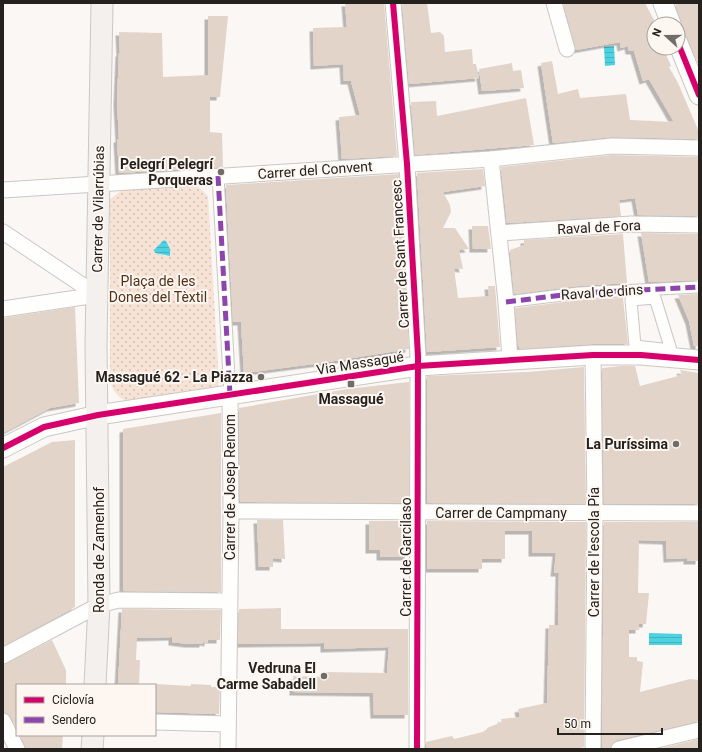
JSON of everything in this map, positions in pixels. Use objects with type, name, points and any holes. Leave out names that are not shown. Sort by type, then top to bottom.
[{"type":"main road","name":"Carrer de Vilarrúbias","points":[[98,415],[98,185],[102,3]]},
{"type":"main road","name":"Ronda de Zamenhof","points":[[95,684],[100,605],[98,415]]},
{"type":"main road","points":[[92,749],[93,736]]},
{"type":"street","name":"Carrer de Sant Francesc","points":[[393,3],[407,164],[418,366]]},
{"type":"street","points":[[554,3],[567,49]]},
{"type":"street","points":[[663,3],[668,16]]},
{"type":"street","points":[[683,56],[697,88]]},
{"type":"street","name":"Carrer del Convent","points":[[3,190],[491,159],[612,146],[699,148]]},
{"type":"street","points":[[491,159],[506,302],[510,360]]},
{"type":"street","name":"Carrer de Josep Renom","points":[[218,176],[230,394],[231,511],[228,749]]},
{"type":"street","name":"Raval de Fora","points":[[499,233],[631,224],[699,225]]},
{"type":"street","points":[[3,232],[98,295]]},
{"type":"street","name":"Raval de dins","points":[[506,302],[579,292],[699,287]]},
{"type":"street","points":[[3,309],[98,295]]},
{"type":"street","points":[[655,298],[671,350],[635,346],[631,300],[655,298]]},
{"type":"street","name":"Via Massagué","points":[[3,448],[44,427],[98,415],[418,366],[593,355],[641,355],[699,360]]},
{"type":"street","name":"Carrer de l'escola Pía","points":[[593,355],[593,749]]},
{"type":"street","name":"Carrer de Garcilaso","points":[[417,749],[418,366]]},
{"type":"street","name":"Carrer de Campmany","points":[[231,511],[418,513],[699,513]]},
{"type":"street","points":[[3,656],[100,605],[118,600],[229,601]]},
{"type":"street","points":[[3,721],[17,749]]},
{"type":"street","points":[[156,722],[228,724]]},
{"type":"street","points":[[619,749],[699,730]]},
{"type":"green space","name":"Plaça de les Dones del Tèxtil","points":[[195,184],[208,196],[219,383],[217,387],[131,402],[119,397],[113,388],[110,380],[110,199],[124,189]],"holes":[[[164,240],[170,249],[167,256],[155,253]]]},
{"type":"water","points":[[614,46],[615,65],[605,66],[604,47]]},
{"type":"water","points":[[164,240],[170,249],[170,256],[155,253],[154,250]]},
{"type":"water","points":[[649,633],[682,634],[682,645],[649,645]]},
{"type":"building","points":[[345,3],[384,3],[397,156],[342,159],[339,117],[360,115],[351,81],[344,81],[343,64],[314,66],[313,28],[347,27]]},
{"type":"building","points":[[402,3],[427,3],[431,33],[440,32],[444,36],[445,52],[472,49],[473,64],[476,64],[479,78],[409,84]]},
{"type":"building","points":[[563,3],[645,3],[652,16],[646,16],[646,56],[667,56],[671,66],[669,67],[678,83],[699,132],[699,139],[612,137],[553,143],[541,63],[552,61],[558,94],[578,89],[580,98],[626,94],[630,120],[674,122],[649,79],[643,81],[634,51],[629,51],[628,46],[621,48],[620,42],[576,50]]},
{"type":"building","points":[[675,3],[699,3],[699,66],[686,37],[686,16],[680,16]]},
{"type":"building","points":[[208,16],[228,16],[220,97],[210,97],[210,132],[222,133],[223,167],[119,173],[117,102],[120,53],[119,32],[162,33],[163,77],[208,75]]},
{"type":"building","points":[[512,63],[513,71],[521,70],[524,88],[482,91],[479,69]]},
{"type":"building","points":[[526,98],[534,145],[415,155],[411,102],[436,101],[437,116]]},
{"type":"building","points":[[612,155],[699,157],[699,216],[638,215],[635,198],[619,200],[621,216],[507,223],[501,167]]},
{"type":"building","points":[[483,169],[485,186],[443,192],[450,205],[451,212],[443,228],[455,228],[469,249],[459,250],[463,269],[454,268],[458,298],[489,296],[488,286],[495,286],[500,347],[427,352],[417,173]]},
{"type":"building","points":[[399,174],[409,349],[244,373],[241,322],[233,322],[226,185]]},
{"type":"building","points":[[472,226],[488,226],[491,249],[473,249]]},
{"type":"building","points":[[641,233],[699,234],[699,280],[649,282]]},
{"type":"building","points":[[623,234],[627,283],[578,286],[514,294],[510,250],[524,245],[524,240]]},
{"type":"building","points":[[699,294],[699,346],[694,346],[689,321],[678,295]]},
{"type":"building","points":[[623,298],[628,344],[592,344],[520,349],[518,345],[515,308],[580,300]]},
{"type":"building","points":[[75,307],[79,403],[50,408],[3,433],[3,318]]},
{"type":"building","points":[[635,366],[640,386],[682,375],[680,370],[699,373],[699,504],[604,504],[602,368]]},
{"type":"building","points":[[584,367],[586,504],[427,503],[427,376],[528,372]]},
{"type":"building","points":[[409,382],[409,503],[240,502],[239,408],[347,389]]},
{"type":"building","points":[[221,413],[221,592],[123,591],[123,429]]},
{"type":"building","points":[[75,440],[75,607],[3,646],[3,467],[52,442]]},
{"type":"building","points":[[257,520],[283,520],[285,559],[273,558],[273,567],[259,567]]},
{"type":"building","points":[[369,521],[409,521],[408,557],[380,557],[380,550],[369,550]]},
{"type":"building","points":[[427,521],[586,522],[584,747],[576,749],[426,749],[426,742],[452,736],[454,739],[487,731],[487,728],[502,722],[501,719],[520,717],[518,709],[547,703],[549,625],[558,625],[559,573],[554,573],[556,553],[532,553],[532,531],[505,531],[505,559],[482,559],[482,569],[427,569]]},
{"type":"building","points":[[604,522],[699,522],[699,561],[687,561],[687,558],[667,559],[666,541],[639,540],[638,593],[649,593],[646,624],[639,624],[639,630],[629,630],[629,657],[637,657],[637,661],[643,662],[640,692],[690,679],[699,680],[699,721],[617,740],[613,743],[610,749],[602,749]]},
{"type":"building","points":[[281,608],[281,629],[408,629],[408,715],[374,715],[373,693],[293,692],[293,676],[323,677],[323,672],[387,673],[389,647],[324,649],[324,643],[238,644],[239,609]]},
{"type":"building","points":[[122,609],[221,610],[220,640],[208,640],[208,643],[203,642],[203,644],[188,644],[172,642],[172,637],[137,638],[136,660],[140,660],[139,684],[118,684]]},
{"type":"building","points":[[52,640],[66,670],[66,684],[16,684],[16,727],[11,717],[3,712],[3,665]]},
{"type":"building","points":[[156,684],[191,686],[191,684],[220,687],[219,714],[156,712]]},
{"type":"building","points":[[20,736],[63,736],[62,749],[26,749]]},
{"type":"building","points":[[699,739],[699,749],[658,749]]},
{"type":"marked path","points":[[218,176],[230,395]]},
{"type":"marked path","points":[[506,302],[579,293],[699,287]]},
{"type":"cycle path","points":[[393,3],[407,164],[418,356],[417,749]]},
{"type":"cycle path","points":[[683,56],[699,95]]},
{"type":"cycle path","points":[[3,448],[44,427],[98,415],[418,366],[593,355],[641,355],[699,360]]},
{"type":"place","name":"Pelegrí Pelegrí Porqueras","points":[[221,172]]},
{"type":"place","name":"Massagué 62 - La Piazza","points":[[261,377]]},
{"type":"place","name":"Massagué","points":[[351,384]]},
{"type":"place","name":"La Puríssima","points":[[676,444]]},
{"type":"place","name":"Vedruna El Carme Sabadell","points":[[324,676]]}]
